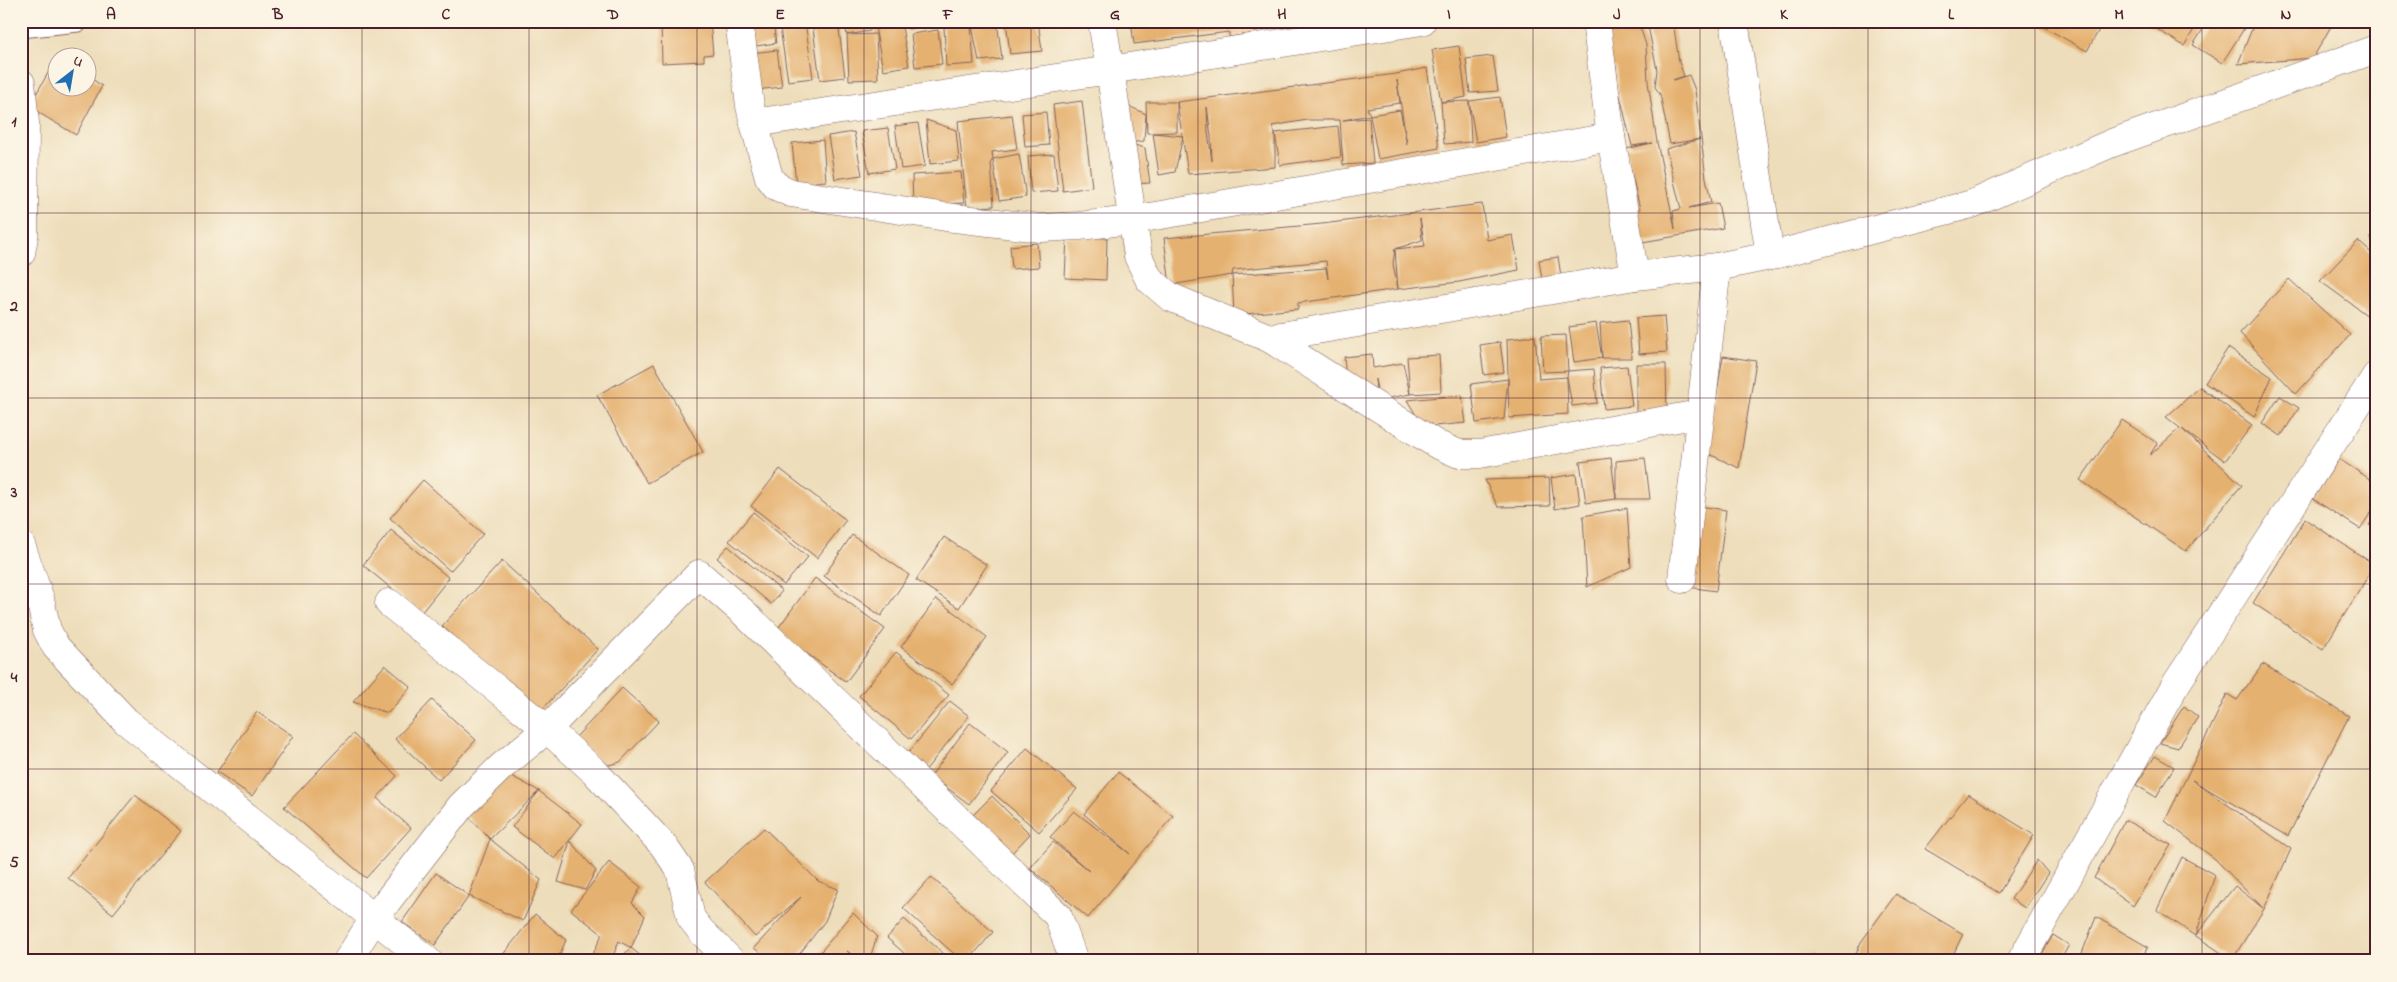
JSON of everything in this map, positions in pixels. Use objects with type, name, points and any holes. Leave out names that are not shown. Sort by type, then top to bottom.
[{"type":"street","points":[[739,21],[750,106],[769,177],[776,186],[791,193],[946,217],[1041,228],[1132,220],[1611,137]]},
{"type":"street","points":[[1102,21],[1138,256],[1149,279],[1170,297],[1270,338],[1436,444],[1459,454],[1480,454],[1699,414]]},
{"type":"street","points":[[754,123],[1422,21]]},
{"type":"street","points":[[1596,21],[1611,137],[1634,276]]},
{"type":"street","points":[[1734,21],[1770,256]]},
{"type":"street","points":[[1270,338],[1634,276],[1717,267],[1770,256],[1972,204],[2112,143],[2376,49]]},
{"type":"street","points":[[21,83],[26,123],[24,236],[21,253]]},
{"type":"street","points":[[1682,580],[1699,414],[1717,267]]},
{"type":"street","points":[[2021,961],[2174,687],[2376,376]]},
{"type":"street","points":[[21,545],[40,599],[47,630],[56,647],[126,721],[428,961]]},
{"type":"street","points":[[347,961],[375,917],[461,806],[501,767],[547,729],[699,574],[744,614],[1058,916],[1074,961]]},
{"type":"street","points":[[389,603],[547,729],[594,770],[663,845],[680,870],[692,918],[701,931],[731,961]]},
{"type":"lane","points":[[21,27],[78,21]]},
{"type":"building","points":[[661,21],[710,21],[713,54],[704,55],[704,61],[662,63]]},
{"type":"building","points":[[747,21],[773,21],[776,43],[750,47]]},
{"type":"building","points":[[779,21],[805,21],[813,78],[788,81]]},
{"type":"building","points":[[812,21],[838,21],[845,77],[820,80]]},
{"type":"building","points":[[844,21],[869,21],[870,31],[847,35]]},
{"type":"building","points":[[874,21],[901,21],[909,66],[883,70]]},
{"type":"building","points":[[907,21],[936,21],[936,24],[908,29]]},
{"type":"building","points":[[971,21],[997,21],[1002,59],[979,61]]},
{"type":"building","points":[[1006,21],[1038,21],[1042,51],[1010,54]]},
{"type":"building","points":[[1131,21],[1256,21],[1257,33],[1229,37],[1229,32],[1134,44]]},
{"type":"building","points":[[1258,21],[1300,21],[1300,22],[1259,29]]},
{"type":"building","points":[[1608,21],[1638,21],[1646,45],[1648,82],[1657,142],[1675,229],[1673,211],[1681,209],[1666,149],[1700,139],[1670,144],[1660,94],[1655,87],[1657,70],[1647,21],[1673,21],[1679,62],[1684,76],[1673,80],[1689,75],[1695,90],[1706,178],[1711,202],[1689,208],[1718,203],[1723,228],[1631,244],[1625,212],[1640,209],[1626,149],[1652,143],[1632,146],[1618,87],[1616,66],[1609,66]]},
{"type":"building","points":[[2033,21],[2104,21],[2087,51]]},
{"type":"building","points":[[2144,21],[2199,21],[2184,46]]},
{"type":"building","points":[[2208,21],[2249,21],[2222,63],[2193,45]]},
{"type":"building","points":[[2255,21],[2334,21],[2313,58],[2238,64]]},
{"type":"building","points":[[971,25],[974,64],[946,66],[944,27]]},
{"type":"building","points":[[938,30],[942,64],[915,67],[911,34]]},
{"type":"building","points":[[876,34],[878,79],[849,80],[847,35]]},
{"type":"building","points":[[1459,46],[1466,97],[1441,102],[1432,50]]},
{"type":"building","points":[[777,50],[782,87],[756,90],[751,53]]},
{"type":"building","points":[[1493,56],[1498,91],[1470,93],[1466,59]]},
{"type":"building","points":[[1427,68],[1439,148],[1378,159],[1370,115],[1343,120],[1369,118],[1373,163],[1343,165],[1340,120],[1307,120],[1272,126],[1275,133],[1275,167],[1188,174],[1177,102],[1396,74]],"holes":[[[1397,80],[1407,145],[1400,110],[1370,115],[1367,108],[1400,103]],[[1207,107],[1211,136],[1212,161]]]},
{"type":"building","points":[[48,73],[48,98],[96,98],[76,135],[29,107]]},
{"type":"building","points":[[98,83],[102,86],[98,94]]},
{"type":"building","points":[[1500,97],[1506,137],[1476,142],[1469,101]]},
{"type":"building","points":[[1082,101],[1092,187],[1063,191],[1053,105]]},
{"type":"building","points":[[1469,101],[1471,142],[1444,144],[1441,102]]},
{"type":"building","points":[[1146,102],[1177,102],[1177,132],[1147,133]]},
{"type":"building","points":[[1122,103],[1146,114],[1144,141],[1128,143]]},
{"type":"building","points":[[1046,112],[1049,145],[1025,147],[1022,114]]},
{"type":"building","points":[[1012,115],[1017,149],[992,152],[993,159],[991,162],[994,206],[967,208],[958,121]]},
{"type":"building","points":[[926,120],[956,130],[959,161],[930,164]]},
{"type":"building","points":[[918,123],[925,166],[901,169],[895,126]]},
{"type":"building","points":[[1338,126],[1341,157],[1280,165],[1275,133]]},
{"type":"building","points":[[888,128],[895,169],[869,173],[862,131]]},
{"type":"building","points":[[854,132],[862,175],[835,179],[828,136]]},
{"type":"building","points":[[1153,133],[1183,136],[1175,172],[1159,175]]},
{"type":"building","points":[[823,140],[826,181],[796,184],[792,143]]},
{"type":"building","points":[[1128,143],[1145,148],[1150,183],[1133,184]]},
{"type":"building","points":[[1019,154],[1026,197],[999,201],[993,159]]},
{"type":"building","points":[[1054,154],[1058,191],[1031,193],[1028,156]]},
{"type":"building","points":[[961,172],[964,203],[913,205],[912,175]]},
{"type":"building","points":[[1482,204],[1487,240],[1513,235],[1519,270],[1459,282],[1298,303],[1298,309],[1234,315],[1232,275],[1170,285],[1164,238],[1322,224]],"holes":[[[1420,219],[1425,246],[1395,249],[1422,240]],[[1395,249],[1398,289],[1393,264]],[[1326,261],[1328,279],[1326,268],[1232,275],[1233,270]]]},
{"type":"building","points":[[2376,230],[2376,242],[2370,238]]},
{"type":"building","points":[[1067,237],[1107,238],[1106,280],[1065,278]]},
{"type":"building","points":[[2358,241],[2376,257],[2376,306],[2368,316],[2320,281]]},
{"type":"building","points":[[1037,243],[1039,267],[1012,269],[1010,246]]},
{"type":"building","points":[[1558,257],[1561,276],[1542,279],[1539,260]]},
{"type":"building","points":[[2289,279],[2350,335],[2296,394],[2240,333]]},
{"type":"building","points":[[1664,316],[1667,352],[1639,354],[1636,318]]},
{"type":"building","points":[[1628,320],[1632,358],[1602,358],[1600,323]]},
{"type":"building","points":[[1596,323],[1602,358],[1574,362],[1569,327]]},
{"type":"building","points":[[1566,335],[1568,371],[1543,372],[1541,336]]},
{"type":"building","points":[[1535,336],[1539,379],[1567,377],[1568,414],[1509,418],[1507,339]]},
{"type":"building","points":[[1500,342],[1504,372],[1484,375],[1480,345]]},
{"type":"building","points":[[2228,348],[2272,377],[2254,417],[2205,383]]},
{"type":"building","points":[[1372,354],[1373,368],[1403,363],[1410,394],[1379,400],[1375,379],[1376,390],[1346,379],[1344,357]]},
{"type":"building","points":[[1439,355],[1441,392],[1410,394],[1407,357]]},
{"type":"building","points":[[1723,356],[1756,361],[1739,468],[1707,453]]},
{"type":"building","points":[[654,364],[703,452],[647,483],[597,395]]},
{"type":"building","points":[[1636,364],[1666,364],[1667,415],[1636,416]]},
{"type":"building","points":[[1627,366],[1632,406],[1604,409],[1600,368]]},
{"type":"building","points":[[1594,369],[1597,403],[1572,406],[1567,377],[1568,371]]},
{"type":"building","points":[[1508,379],[1504,419],[1476,423],[1471,384]]},
{"type":"building","points":[[2200,387],[2252,425],[2225,461],[2182,429],[2242,485],[2186,551],[2080,480],[2122,420],[2157,443],[2150,455],[2180,428],[2166,417]]},
{"type":"building","points":[[1462,395],[1466,423],[1423,427],[1407,400]]},
{"type":"building","points":[[2280,396],[2299,408],[2281,436],[2262,423]]},
{"type":"building","points":[[1611,458],[1616,499],[1586,503],[1580,462]]},
{"type":"building","points":[[1645,458],[1650,499],[1616,499],[1616,461]]},
{"type":"building","points":[[2339,459],[2376,483],[2376,505],[2360,529],[2313,499]]},
{"type":"building","points":[[780,469],[846,520],[817,558],[751,506]]},
{"type":"building","points":[[1576,474],[1580,504],[1555,509],[1551,478]]},
{"type":"building","points":[[1549,478],[1550,506],[1498,507],[1485,480]]},
{"type":"building","points":[[423,480],[483,534],[450,571],[390,518]]},
{"type":"building","points":[[1699,506],[1726,510],[1716,591],[1688,587]]},
{"type":"building","points":[[1627,508],[1631,567],[1587,587],[1583,516]]},
{"type":"building","points":[[753,512],[808,557],[784,585],[729,541]]},
{"type":"building","points":[[2376,514],[2376,529],[2369,525]]},
{"type":"building","points":[[2305,519],[2375,565],[2323,649],[2253,603]]},
{"type":"building","points":[[391,530],[449,578],[421,613],[363,565]]},
{"type":"building","points":[[852,535],[909,575],[881,616],[824,576]]},
{"type":"building","points":[[944,537],[987,565],[959,608],[916,580]]},
{"type":"building","points":[[728,546],[782,591],[771,604],[717,558]]},
{"type":"building","points":[[502,561],[598,649],[538,714],[442,626]]},
{"type":"building","points":[[815,578],[885,629],[846,682],[776,631]]},
{"type":"building","points":[[936,599],[987,637],[952,684],[901,647]]},
{"type":"building","points":[[896,652],[949,695],[911,739],[859,696]]},
{"type":"building","points":[[2263,664],[2349,716],[2288,836],[2192,780],[2291,849],[2264,909],[2232,960],[2157,910],[2182,857],[2215,875],[2196,935],[2235,886],[2263,908],[2215,859],[2165,821],[2227,694],[2237,700]]},
{"type":"building","points":[[385,665],[411,687],[388,713],[353,702]]},
{"type":"building","points":[[622,688],[659,721],[620,762],[605,766],[575,738]]},
{"type":"building","points":[[432,700],[476,740],[439,780],[395,739]]},
{"type":"building","points":[[950,701],[969,716],[920,777],[901,762]]},
{"type":"building","points":[[2184,706],[2198,717],[2178,748],[2160,743]]},
{"type":"building","points":[[257,712],[293,736],[252,796],[217,772]]},
{"type":"building","points":[[970,723],[1008,752],[969,804],[931,776]]},
{"type":"building","points":[[353,734],[397,776],[377,798],[411,828],[366,878],[284,807]]},
{"type":"building","points":[[1027,748],[1077,789],[1039,832],[991,791]]},
{"type":"building","points":[[2155,756],[2174,767],[2156,797],[2136,785]]},
{"type":"building","points":[[502,771],[539,791],[490,839],[462,810]]},
{"type":"building","points":[[1118,772],[1173,816],[1088,918],[1030,868],[1053,842],[1089,871],[1050,837],[1074,811],[1130,854],[1084,814]]},
{"type":"building","points":[[539,791],[582,824],[555,859],[512,827]]},
{"type":"building","points":[[1968,794],[2034,835],[1999,893],[1925,849]]},
{"type":"building","points":[[135,795],[181,831],[113,914],[68,878]]},
{"type":"building","points":[[992,796],[1030,834],[1009,856],[970,818]]},
{"type":"building","points":[[2125,820],[2171,845],[2133,906],[2094,878]]},
{"type":"building","points":[[764,828],[818,881],[838,889],[825,921],[794,961],[771,961],[754,948],[801,897],[755,937],[705,882]]},
{"type":"building","points":[[490,839],[541,880],[523,921],[469,896]]},
{"type":"building","points":[[570,841],[596,871],[585,890],[558,882]]},
{"type":"building","points":[[2037,860],[2048,873],[2025,908],[2011,899]]},
{"type":"building","points":[[609,862],[641,887],[632,903],[645,916],[631,948],[619,941],[611,961],[590,961],[602,934],[571,910]]},
{"type":"building","points":[[436,873],[469,896],[435,945],[402,922]]},
{"type":"building","points":[[931,877],[993,932],[968,961],[962,961],[903,908]]},
{"type":"building","points":[[1896,894],[1963,934],[1950,961],[1853,961],[1861,942]]},
{"type":"building","points":[[853,913],[877,936],[869,961],[859,961],[846,950],[857,961],[813,961]]},
{"type":"building","points":[[535,914],[566,940],[560,954],[554,961],[498,961]]},
{"type":"building","points":[[2096,917],[2148,947],[2140,961],[2079,961]]},
{"type":"building","points":[[904,919],[944,954],[937,961],[913,961],[887,938]]},
{"type":"building","points":[[2053,935],[2069,945],[2060,961],[2038,961]]},
{"type":"building","points":[[631,948],[647,961],[616,961]]},
{"type":"building","points":[[560,954],[571,961],[555,961]]},
{"type":"building","points":[[1809,955],[1818,961],[1805,961]]}]
